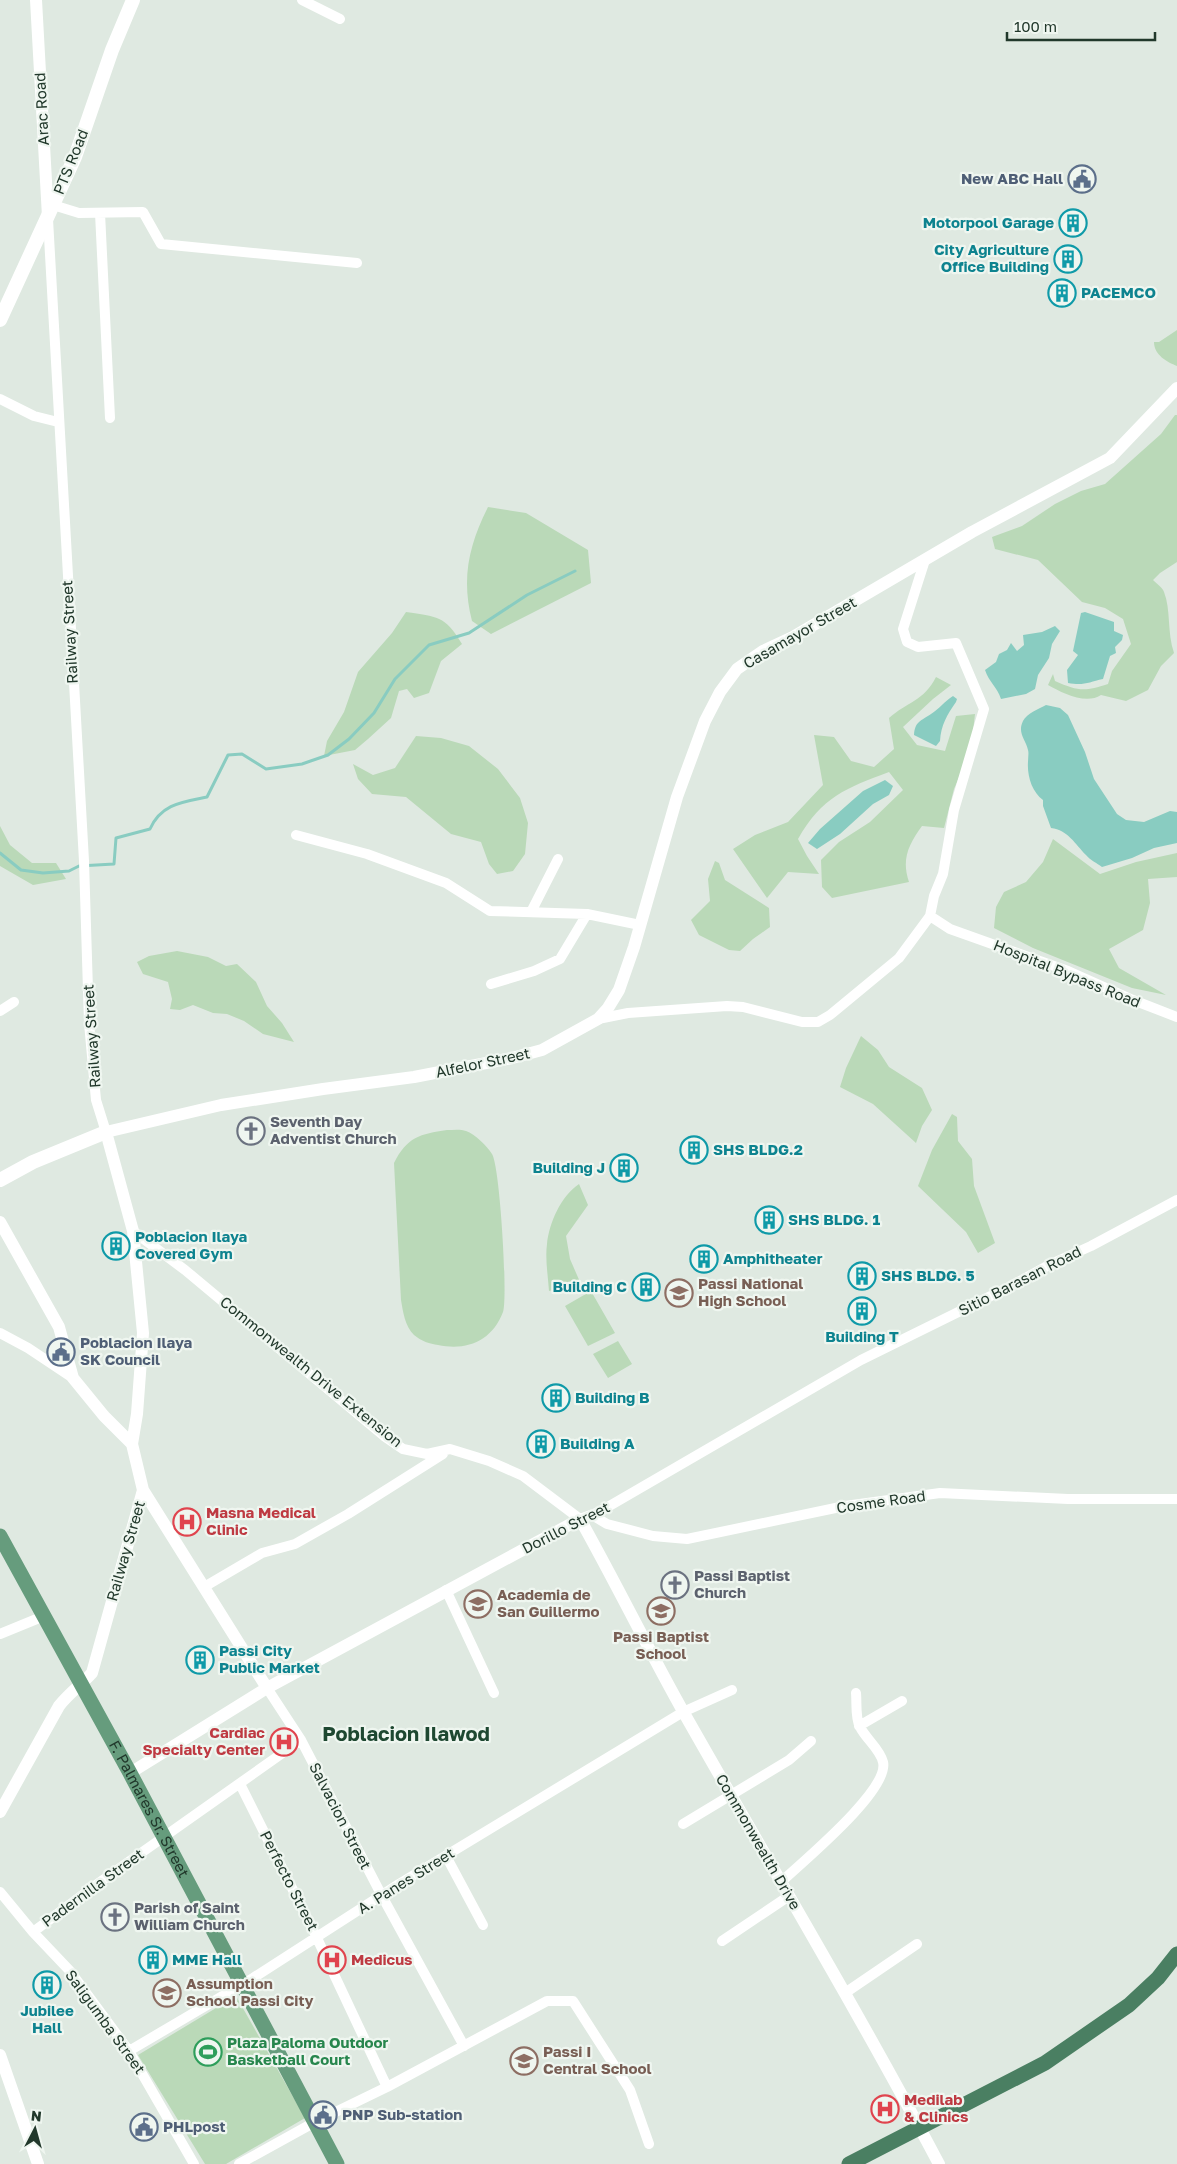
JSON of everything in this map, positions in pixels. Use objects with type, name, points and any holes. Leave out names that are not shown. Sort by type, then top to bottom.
[{"type":"highway","points":[[850,2164],[1045,2063],[1129,2006],[1158,1978],[1177,1954]]},
{"type":"main road","name":"PTS Road","points":[[2,310],[75,157],[112,50],[133,0]]},
{"type":"main road","points":[[0,1180],[32,1162],[106,1132]]},
{"type":"main road","name":"F. Palmares Sr. Street","points":[[0,1536],[130,1773],[337,2164]]},
{"type":"street","name":"Arac Road","points":[[36,0],[50,212]]},
{"type":"street","points":[[302,0],[340,18]]},
{"type":"street","points":[[50,212],[143,212],[161,244],[357,263]]},
{"type":"street","name":"Railway Street","points":[[0,1812],[59,1706],[92,1673],[143,1490],[132,1444],[137,1414],[143,1333],[133,1231],[96,1100],[90,1033],[84,861],[58,422],[50,212]]},
{"type":"street","points":[[100,213],[110,418]]},
{"type":"street","name":"Casamayor Street","points":[[598,1019],[608,1008],[619,990],[677,797],[691,759],[720,692],[737,669],[764,651],[793,638],[972,532],[1110,458],[1177,388]]},
{"type":"street","points":[[0,399],[34,416],[58,422]]},
{"type":"street","points":[[925,560],[903,629],[907,642],[918,647],[956,643],[984,709],[954,810],[943,874],[934,896],[930,916]]},
{"type":"street","points":[[296,835],[367,854],[446,884],[490,911],[587,914],[640,925]]},
{"type":"street","points":[[531,912],[558,859]]},
{"type":"street","points":[[491,984],[534,971],[560,959],[587,914]]},
{"type":"street","name":"Alfelor Street","points":[[106,1132],[221,1105],[414,1077],[512,1058],[542,1050],[598,1019],[628,1013],[727,1006],[743,1007],[802,1022],[818,1022],[830,1015],[899,958],[930,916]]},
{"type":"street","name":"Hospital Bypass Road","points":[[930,916],[950,929],[1068,971],[1132,1000],[1177,1017]]},
{"type":"street","points":[[0,1011],[14,1002]]},
{"type":"street","name":"Sitio Barasan Road","points":[[861,1360],[1090,1246],[1177,1200]]},
{"type":"street","points":[[0,1222],[59,1327],[73,1378]]},
{"type":"street","name":"Commonwealth Drive Extension","points":[[133,1231],[185,1270],[384,1436],[403,1449],[427,1454],[450,1449],[489,1461],[523,1476],[586,1517]]},
{"type":"street","points":[[0,1333],[28,1348],[73,1378],[104,1416],[132,1444]]},
{"type":"street","name":"Dorillo Street","points":[[130,1773],[267,1688],[446,1590],[586,1517],[861,1360]]},
{"type":"street","points":[[204,1587],[262,1553],[295,1544],[348,1514],[450,1449]]},
{"type":"street","name":"Salvacion Street","points":[[143,1490],[300,1740],[464,2046]]},
{"type":"street","name":"Cosme Road","points":[[586,1517],[654,1536],[687,1539],[845,1506],[940,1493],[1068,1499],[1177,1499]]},
{"type":"street","name":"Commonwealth Drive","points":[[586,1517],[683,1712],[845,1993],[939,2164]]},
{"type":"street","points":[[446,1590],[494,1693]]},
{"type":"street","points":[[0,1634],[44,1616]]},
{"type":"street","name":"A. Panes Street","points":[[129,2051],[242,1984],[316,1936],[683,1712],[732,1690]]},
{"type":"street","points":[[780,1883],[843,1825],[872,1792],[883,1774],[883,1762],[878,1752],[859,1726],[856,1693]]},
{"type":"street","points":[[859,1726],[902,1701]]},
{"type":"street","name":"Padernilla Street","points":[[33,1932],[300,1740]]},
{"type":"street","points":[[683,1824],[789,1760],[812,1741]]},
{"type":"street","name":"Perfecto Street","points":[[240,1784],[316,1936],[387,2088]]},
{"type":"street","points":[[446,1856],[483,1925]]},
{"type":"street","name":"Saligumba Street","points":[[0,1892],[33,1932],[70,1972],[129,2051],[194,2164]]},
{"type":"street","points":[[722,1941],[789,1896]]},
{"type":"street","points":[[845,1993],[917,1944]]},
{"type":"street","points":[[239,2164],[316,2122],[387,2088],[547,2001],[573,2001],[630,2090],[649,2144]]},
{"type":"street","points":[[0,2055],[38,2164]]},
{"type":"green space","points":[[1177,330],[1177,366],[1165,360],[1156,351],[1154,342],[1159,342]]},
{"type":"green space","points":[[1175,415],[1177,415],[1177,562],[1153,580],[1164,592],[1174,653],[1161,666],[1148,690],[1126,701],[1101,695],[1088,699],[1074,697],[1048,685],[1053,674],[1055,681],[1081,689],[1108,684],[1112,671],[1131,644],[1123,619],[1105,608],[1082,602],[1038,560],[995,549],[992,537],[1022,526],[1055,504],[1081,491],[1105,484],[1161,434]]},
{"type":"green space","points":[[488,507],[526,513],[588,550],[591,583],[491,634],[472,621],[467,590],[467,576],[472,548]]},
{"type":"green space","points":[[406,612],[433,617],[445,622],[462,644],[441,661],[429,693],[414,698],[407,689],[399,691],[391,718],[368,739],[355,750],[324,756],[327,741],[344,712],[358,672],[392,633]]},
{"type":"green space","points":[[936,677],[951,685],[903,727],[917,745],[945,751],[956,716],[975,714],[971,749],[954,789],[944,828],[922,826],[913,839],[906,859],[909,882],[832,898],[822,887],[821,860],[839,842],[870,822],[903,790],[889,772],[848,789],[836,796],[816,813],[798,839],[819,874],[788,872],[767,898],[733,849],[755,835],[788,822],[823,785],[814,735],[834,737],[851,761],[874,767],[894,749],[889,718],[921,696]]},
{"type":"green space","points":[[416,736],[441,738],[469,746],[498,769],[520,798],[528,823],[525,854],[513,871],[497,874],[489,864],[481,842],[451,834],[406,797],[372,794],[358,779],[353,764],[373,775],[395,768]]},
{"type":"green space","points":[[0,826],[10,845],[32,863],[56,863],[66,879],[33,885],[0,866]]},
{"type":"green space","points":[[1053,839],[1100,874],[1136,862],[1177,853],[1177,877],[1148,879],[1150,903],[1143,930],[1109,949],[1119,968],[1166,995],[1132,988],[1033,948],[994,928],[996,907],[1004,892],[1026,882],[1043,862]]},
{"type":"green space","points":[[715,861],[719,863],[725,880],[769,908],[770,927],[740,951],[729,950],[699,935],[691,920],[710,901],[708,879]]},
{"type":"green space","points":[[177,951],[208,957],[226,966],[237,964],[256,982],[267,1006],[282,1023],[294,1042],[263,1034],[244,1021],[227,1014],[213,1013],[193,1005],[180,1010],[170,1009],[172,999],[168,982],[143,974],[137,962],[149,956]]},
{"type":"green space","points":[[861,1036],[878,1050],[889,1067],[922,1088],[932,1110],[922,1126],[916,1143],[873,1104],[840,1087],[846,1068]]},
{"type":"green space","points":[[952,1114],[957,1117],[958,1141],[972,1159],[974,1186],[995,1243],[978,1253],[966,1232],[918,1186],[932,1150]]},
{"type":"green space","points":[[447,1130],[462,1130],[473,1135],[492,1154],[498,1182],[505,1283],[503,1312],[498,1322],[485,1337],[477,1342],[459,1346],[432,1344],[414,1335],[406,1323],[401,1300],[394,1163],[404,1147],[415,1138]]},
{"type":"green space","points":[[579,1184],[588,1205],[566,1236],[570,1259],[580,1282],[549,1291],[546,1256],[550,1227],[561,1203]]},
{"type":"green space","points":[[591,1291],[615,1333],[588,1346],[565,1306]]},
{"type":"green space","points":[[618,1341],[632,1364],[608,1378],[593,1354]]},
{"type":"green space","points":[[236,1996],[305,2118],[226,2164],[205,2164],[138,2055]]},
{"type":"water","points":[[1085,612],[1114,622],[1114,631],[1123,635],[1122,640],[1115,647],[1116,653],[1110,656],[1103,679],[1082,684],[1068,683],[1067,670],[1078,655],[1073,651],[1081,613]]},
{"type":"water","points":[[1055,626],[1060,631],[1052,644],[1049,658],[1038,675],[1035,689],[1026,694],[1001,699],[985,670],[996,662],[999,654],[1007,650],[1011,643],[1017,651],[1024,645],[1023,635],[1042,632]]},
{"type":"water","points":[[953,696],[957,699],[956,702],[945,720],[940,741],[936,746],[914,735],[919,722]]},
{"type":"water","points":[[1046,705],[1060,708],[1068,715],[1085,752],[1094,779],[1117,814],[1126,820],[1144,822],[1170,811],[1177,812],[1177,843],[1154,848],[1132,858],[1102,867],[1088,857],[1067,835],[1051,828],[1043,806],[1043,800],[1036,793],[1029,778],[1028,751],[1021,729],[1021,725],[1027,716]]},
{"type":"water","points":[[885,780],[893,786],[889,795],[873,804],[840,834],[817,849],[808,843],[820,829],[863,791]]},
{"type":"waterway","points":[[0,853],[21,870],[43,873],[69,871],[79,866],[114,864],[116,838],[150,829],[160,814],[166,809],[181,803],[207,797],[228,755],[242,754],[266,769],[302,764],[328,755],[349,739],[374,713],[395,679],[429,645],[469,633],[527,595],[575,571]]},
{"type":"place","name":"New ABC Hall","points":[[1082,179]]},
{"type":"place","name":"Motorpool Garage","points":[[1073,223]]},
{"type":"place","name":"City Agriculture Office Building","points":[[1068,259]]},
{"type":"place","name":"PACEMCO","points":[[1062,293]]},
{"type":"place","name":"Seventh Day Adventist Church","points":[[251,1131]]},
{"type":"place","name":"SHS BLDG.2","points":[[694,1150]]},
{"type":"place","name":"Building J","points":[[624,1168]]},
{"type":"place","name":"SHS BLDG. 1","points":[[769,1220]]},
{"type":"place","name":"Poblacion Ilaya Covered Gym","points":[[116,1246]]},
{"type":"place","name":"Amphitheater","points":[[704,1259]]},
{"type":"place","name":"SHS BLDG. 5","points":[[862,1276]]},
{"type":"place","name":"Building C","points":[[646,1287]]},
{"type":"place","name":"Passi National High School","points":[[679,1293]]},
{"type":"place","name":"Building T","points":[[862,1311]]},
{"type":"place","name":"Poblacion Ilaya SK Council","points":[[61,1352]]},
{"type":"place","name":"Building B","points":[[556,1398]]},
{"type":"place","name":"Building A","points":[[541,1444]]},
{"type":"place","name":"Masna Medical Clinic","points":[[187,1522]]},
{"type":"place","name":"Passi Baptist Church","points":[[675,1585]]},
{"type":"place","name":"Academia de San Guillermo","points":[[478,1604]]},
{"type":"place","name":"Passi Baptist School","points":[[661,1611]]},
{"type":"place","name":"Passi City Public Market","points":[[200,1660]]},
{"type":"place","name":"Cardiac Specialty Center","points":[[284,1742]]},
{"type":"place","name":"Parish of Saint William Church","points":[[115,1917]]},
{"type":"place","name":"MME Hall","points":[[153,1960]]},
{"type":"place","name":"Medicus","points":[[332,1960]]},
{"type":"place","name":"Jubilee Hall","points":[[47,1985]]},
{"type":"place","name":"Assumption School Passi City","points":[[167,1993]]},
{"type":"place","name":"Plaza Paloma Outdoor Basketball Court","points":[[208,2052]]},
{"type":"place","name":"Passi I Central School","points":[[524,2061]]},
{"type":"place","name":"Medilab & Clinics","points":[[885,2109]]},
{"type":"place","name":"PNP Sub-station","points":[[323,2115]]},
{"type":"place","name":"PHLpost","points":[[144,2127]]},
{"type":"district","name":"Poblacion Ilawod","points":[[406,1734]]}]
